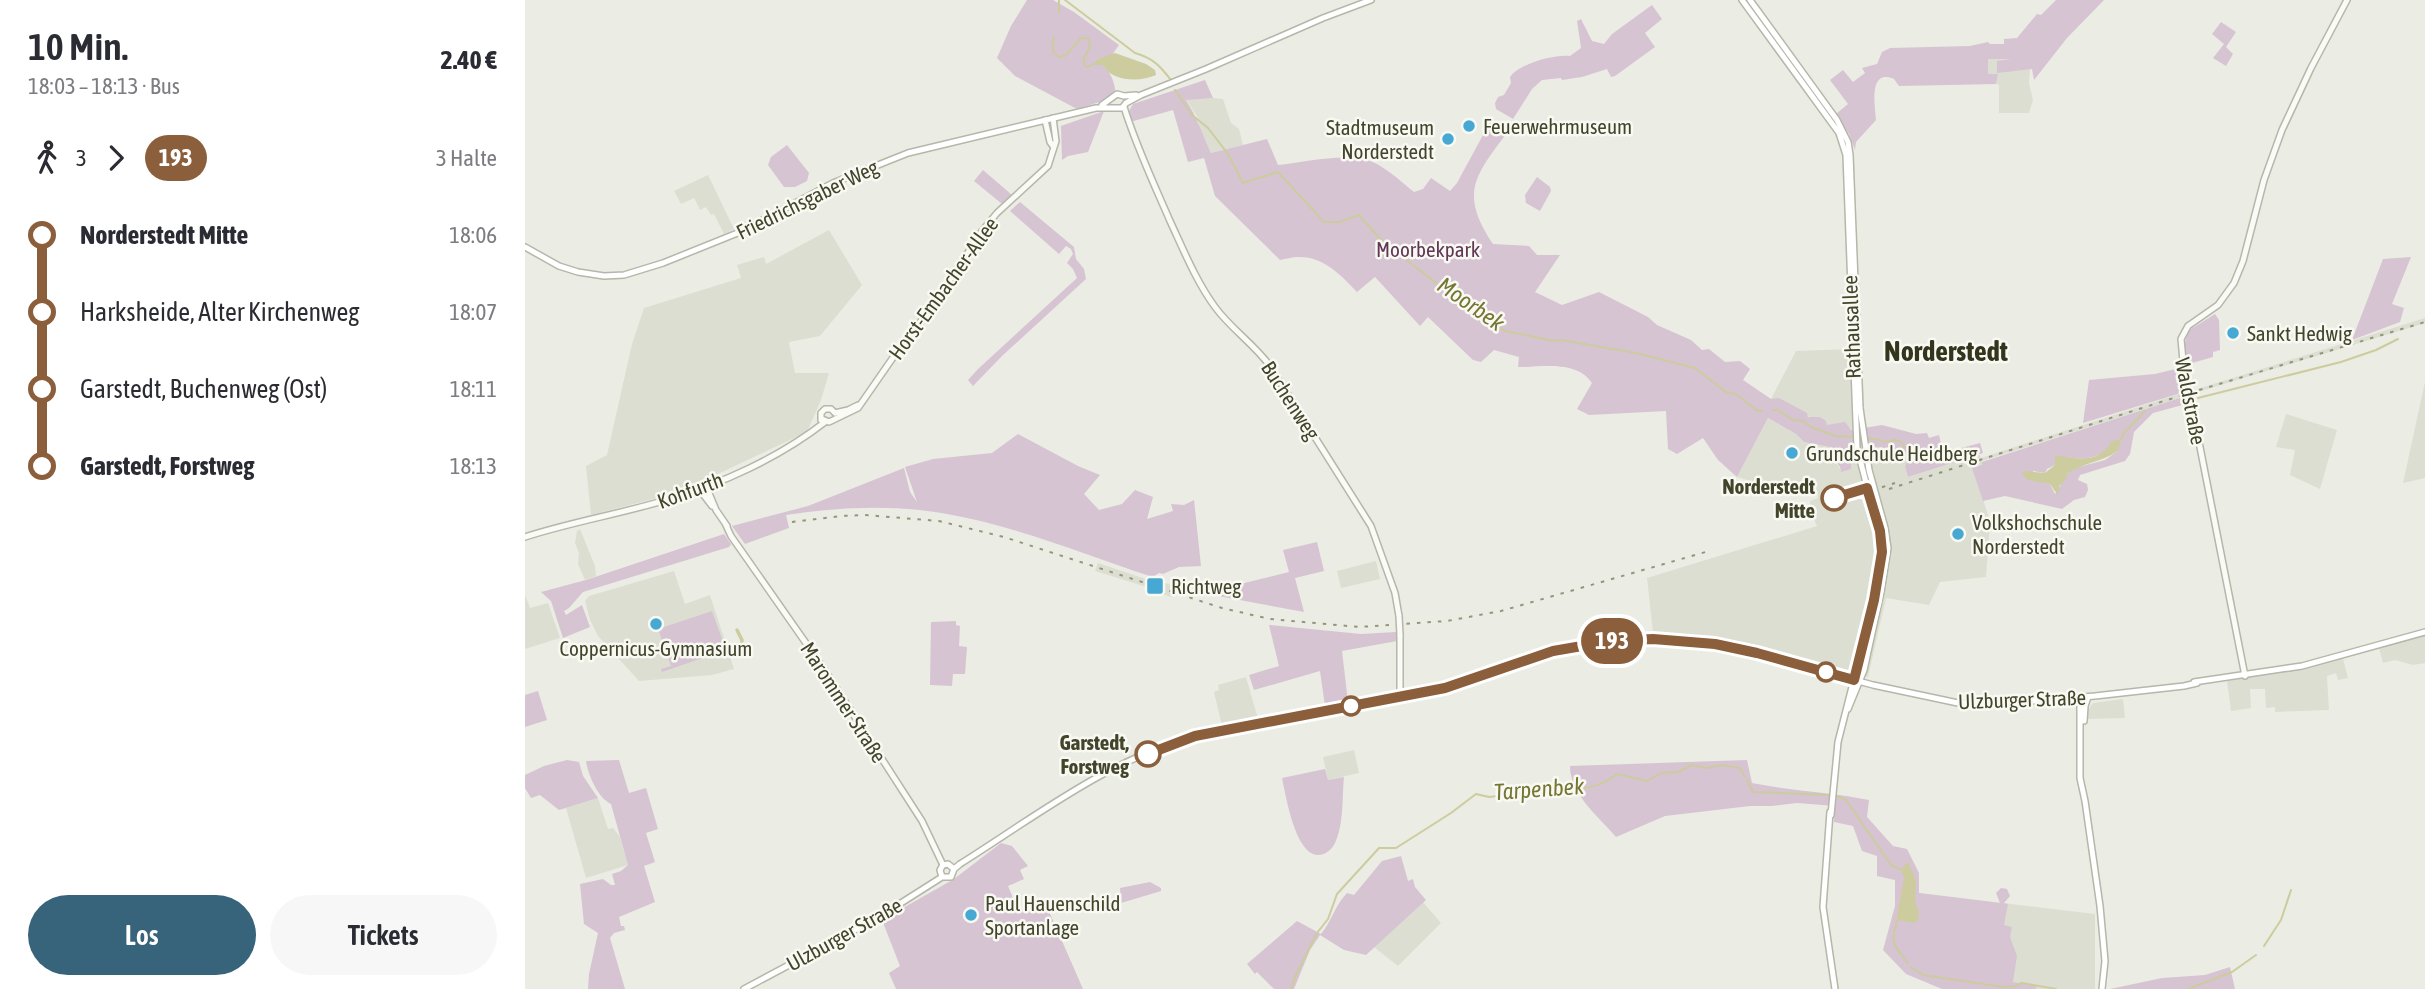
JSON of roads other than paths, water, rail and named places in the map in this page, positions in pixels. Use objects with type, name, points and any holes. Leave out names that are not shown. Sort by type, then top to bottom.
[{"type":"main road","points":[[1120,103],[1371,0]]},
{"type":"main road","name":"Rathausallee","points":[[1742,0],[1844,143],[1858,428],[1885,528],[1888,551],[1879,601],[1857,680]]},
{"type":"main road","name":"Rathausallee","points":[[1750,0],[1837,120],[1848,142],[1852,170],[1857,448],[1883,548],[1857,680]]},
{"type":"main road","name":"Friedrichsgaber Weg","points":[[525,247],[578,272],[604,276],[624,275],[663,263],[750,228],[833,183],[882,163],[932,146],[1120,103]]},
{"type":"main road","name":"Ulzburger Straße","points":[[744,989],[879,917],[942,877],[951,877],[954,869],[1077,788],[1179,741],[1217,731],[1445,688],[1553,651],[1609,641],[1639,639],[1715,644],[1958,703],[1992,704],[2080,698],[2245,676],[2319,662],[2425,632]]},
{"type":"main road","points":[[1835,989],[1823,916],[1824,900],[1837,749],[1857,680]]},
{"type":"main road","points":[[2081,736],[2088,697]]},
{"type":"main road","points":[[2080,698],[2080,778],[2098,889],[2102,989]]},
{"type":"main road","points":[[942,877],[940,870],[943,865],[949,864],[954,869]]},
{"type":"street","name":"Waldstraße","points":[[2245,676],[2199,442],[2185,388],[2181,339],[2188,326],[2218,305],[2234,283],[2282,130],[2347,0]]},
{"type":"street","name":"Buchenweg","points":[[1120,103],[1183,249],[1206,294],[1223,316],[1265,359],[1371,526],[1395,593],[1399,616],[1400,698]]},
{"type":"street","name":"Horst-Embacher-Allee","points":[[834,416],[854,411],[861,403],[936,303],[982,231],[997,213],[1048,166],[1056,141],[1053,118]]},
{"type":"street","points":[[1045,120],[1049,142],[1053,146]]},
{"type":"street","points":[[824,420],[821,413],[825,409],[831,409],[834,416]]},
{"type":"street","name":"Kohfurth","points":[[525,537],[658,503],[702,488],[757,463],[804,437],[824,420],[830,422],[834,416]]},
{"type":"street","name":"Marommer Straße","points":[[702,488],[922,821],[943,865]]},
{"type":"waterway","points":[[1059,0],[1059,12]]},
{"type":"waterway","name":"Moorbek","points":[[1065,0],[1135,53],[1156,63],[1171,80]]},
{"type":"waterway","points":[[1054,37],[1052,48],[1059,57],[1065,56],[1081,38],[1088,38],[1090,46],[1084,65],[1087,67],[1094,64]]},
{"type":"waterway","name":"Moorbek","points":[[1175,90],[1192,115],[1208,128],[1228,154],[1243,183],[1278,172],[1324,222],[1339,222],[1359,215],[1383,242],[1456,298],[1505,331],[1636,353],[1695,368],[1726,392],[1736,394],[1756,410],[1762,411]]},
{"type":"waterway","points":[[2198,398],[2341,362],[2398,339]]},
{"type":"waterway","name":"Moorbek","points":[[1773,410],[1835,436],[1862,437]]},
{"type":"waterway","points":[[2121,439],[2145,411]]},
{"type":"waterway","name":"Moorbek","points":[[1867,438],[1884,442],[1895,440],[1901,442],[1904,447],[1917,449]]},
{"type":"waterway","points":[[737,630],[742,640]]},
{"type":"waterway","points":[[739,653],[742,641]]},
{"type":"waterway","name":"Tarpenbek","points":[[1291,989],[1317,933],[1328,919],[1337,894],[1379,848],[1396,848],[1476,794],[1489,797],[1585,788],[1602,783],[1617,774],[1647,781],[1661,773],[1678,772],[1692,765],[1706,768],[1722,765],[1740,768],[1745,777]]},
{"type":"waterway","name":"Tarpenbek","points":[[1747,780],[1753,792],[1829,795]]},
{"type":"waterway","name":"Tarpenbek","points":[[1837,796],[1846,800],[1891,865],[1900,869]]},
{"type":"waterway","points":[[2264,946],[2281,920],[2291,890]]},
{"type":"waterway","name":"Tarpenbek","points":[[1898,918],[1893,938],[1908,963]]},
{"type":"waterway","points":[[2188,989],[2232,972],[2256,955]]},
{"type":"waterway","name":"Tarpenbek","points":[[1911,967],[1923,975],[2003,987],[2022,983],[2056,989]]},
{"type":"railway","points":[[1889,489],[2186,394],[2425,322]]},
{"type":"railway","points":[[1852,497],[1895,483]]},
{"type":"railway","points":[[792,522],[865,515],[939,521],[1004,537],[1222,608],[1270,619],[1359,627],[1447,621],[1501,611],[1709,551]]},
{"type":"place","name":"Feuerwehrmuseum","points":[[1469,126]]},
{"type":"place","name":"Stadtmuseum Norderstedt","points":[[1448,139]]},
{"type":"place","name":"Sankt Hedwig","points":[[2233,333]]},
{"type":"place","name":"Grundschule Heidberg","points":[[1792,453]]},
{"type":"place","name":"Norderstedt Mitte","points":[[1834,498]]},
{"type":"place","name":"Volkshochschule Norderstedt","points":[[1958,534]]},
{"type":"place","name":"Richtweg","points":[[1155,586]]},
{"type":"place","name":"Coppernicus-Gymnasium","points":[[656,624]]},
{"type":"place","name":"Garstedt, Forstweg","points":[[1148,754]]},
{"type":"place","name":"Paul Hauenschild Sportanlage","points":[[971,915]]},
{"type":"district","name":"Norderstedt","points":[[1946,351]]},
{"type":"park label","name":"Moorbekpark","points":[[1428,249]]}]
